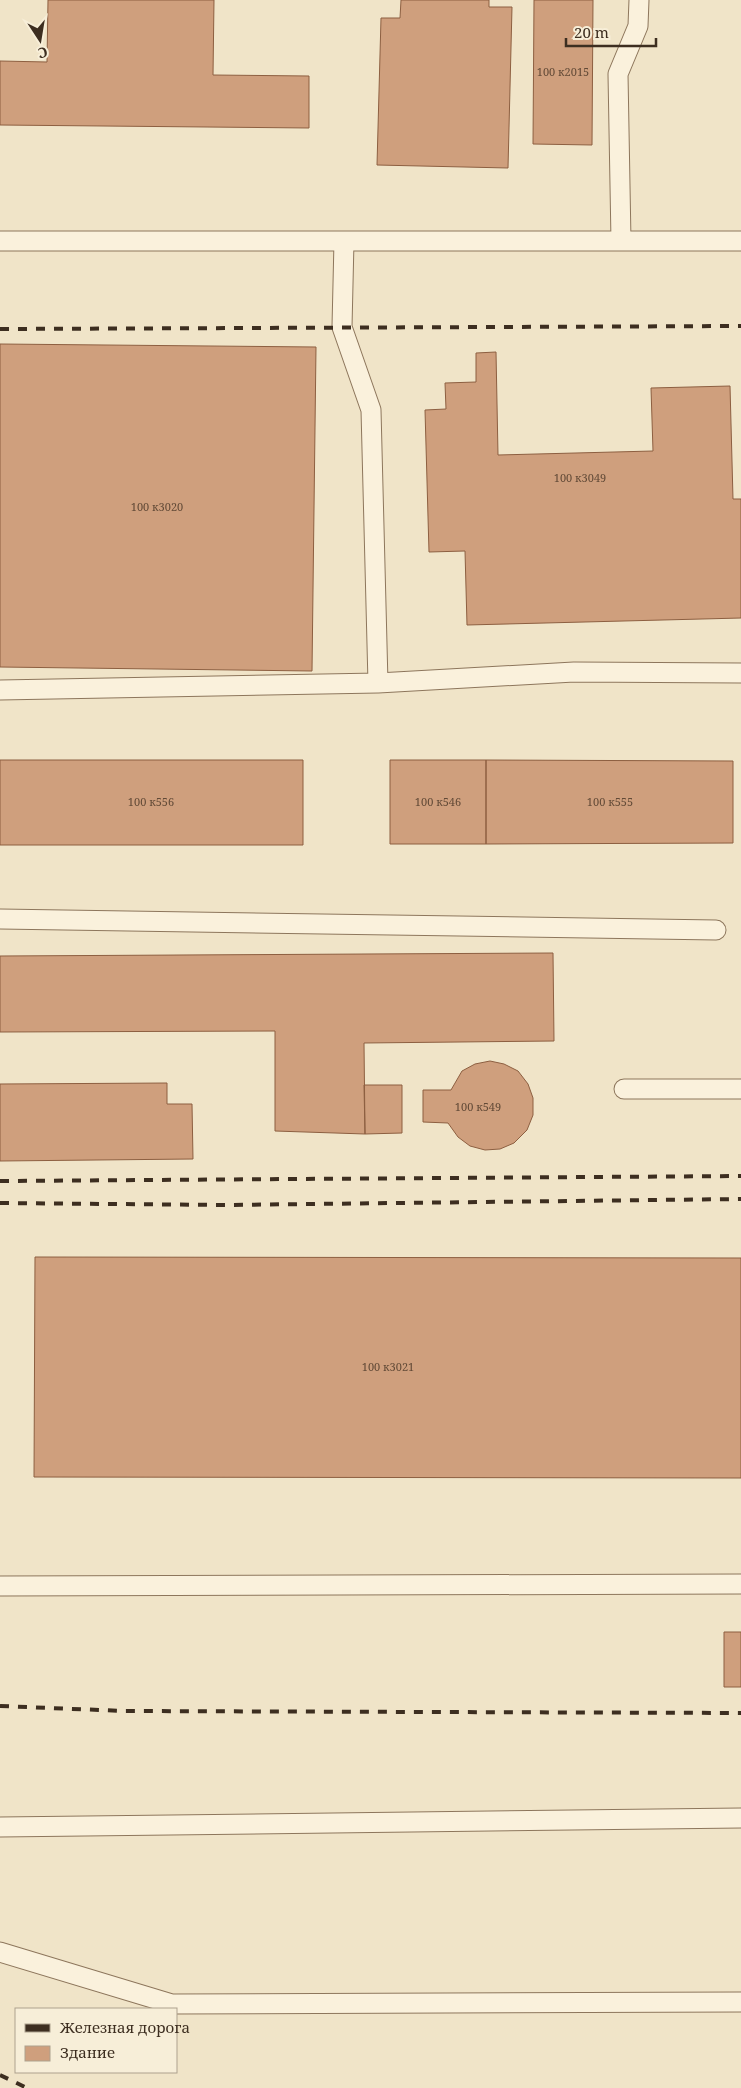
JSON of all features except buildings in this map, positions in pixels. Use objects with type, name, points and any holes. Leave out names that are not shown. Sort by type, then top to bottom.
[{"type":"lane","points":[[621,241],[618,74],[638,26],[639,0]]},
{"type":"lane","points":[[344,241],[342,327],[371,410],[378,682]]},
{"type":"lane","points":[[0,242],[741,241]]},
{"type":"lane","points":[[0,690],[378,682],[574,672],[741,673]]},
{"type":"lane","points":[[0,919],[716,930]]},
{"type":"lane","points":[[624,1089],[741,1089]]},
{"type":"lane","points":[[0,1586],[741,1584]]},
{"type":"lane","points":[[0,1827],[741,1818]]},
{"type":"lane","points":[[0,1952],[172,2004],[741,2002]]},
{"type":"railway","points":[[0,329],[741,326]]},
{"type":"railway","points":[[0,1181],[741,1176]]},
{"type":"railway","points":[[0,1203],[225,1205],[741,1199]]},
{"type":"railway","points":[[0,1706],[125,1711],[741,1713]]},
{"type":"railway","points":[[0,2075],[27,2088]]}]
